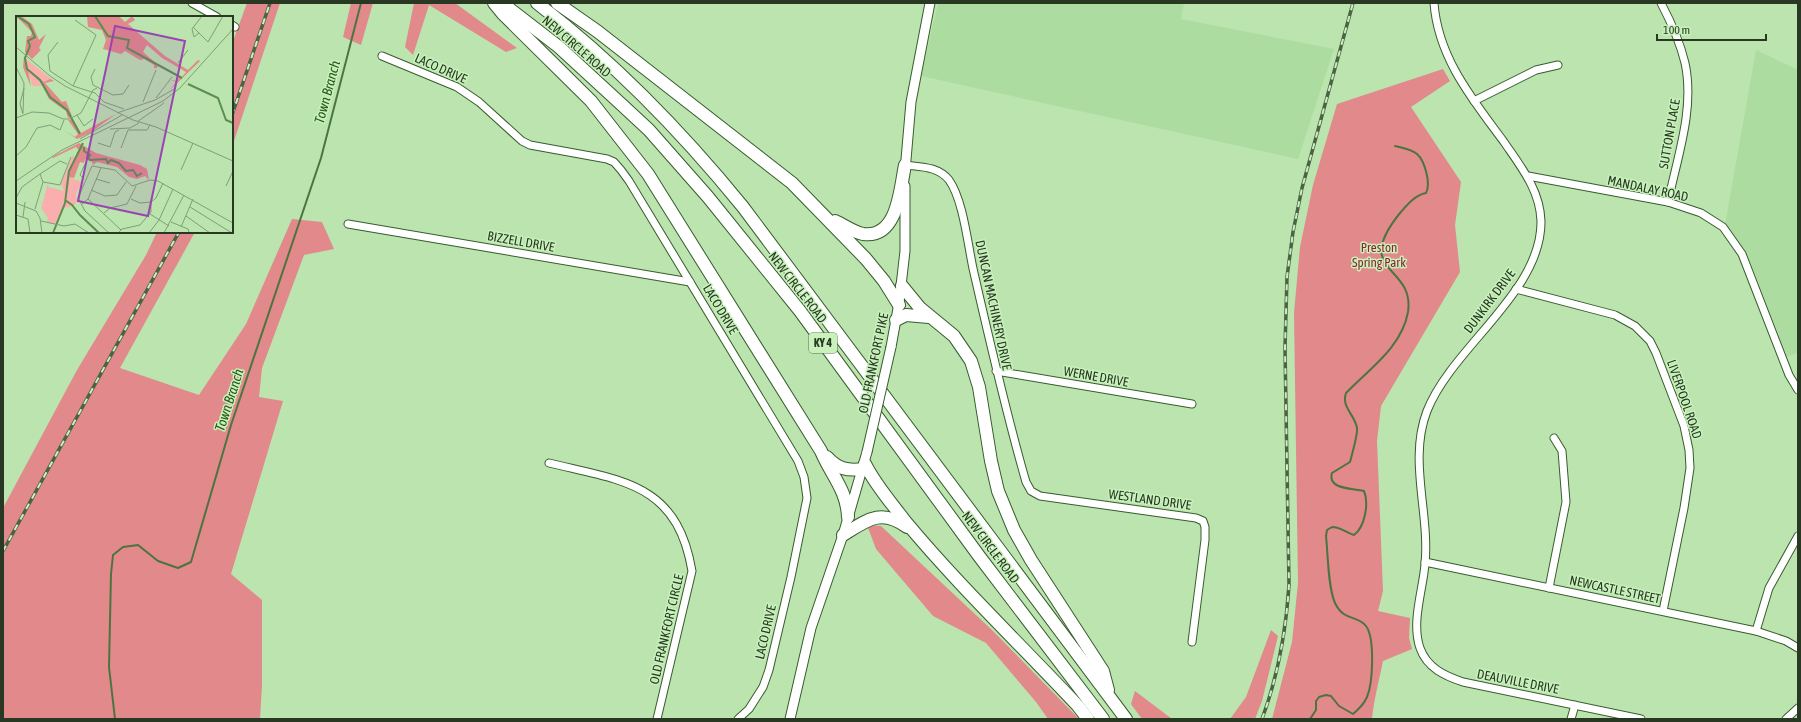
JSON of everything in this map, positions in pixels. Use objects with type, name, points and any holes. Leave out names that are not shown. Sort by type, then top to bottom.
[{"type":"highway","points":[[494,3],[503,14],[591,101],[643,168],[821,451],[844,493],[848,504],[848,517]]},
{"type":"highway","name":"NEW CIRCLE ROAD","points":[[502,3],[564,52],[649,130],[708,196],[800,311],[979,556],[1103,719]]},
{"type":"highway","name":"NEW CIRCLE ROAD","points":[[537,3],[592,49],[643,96],[679,132],[735,196],[1126,719]]},
{"type":"highway","points":[[557,3],[597,31],[792,183],[866,259],[884,281],[899,305]]},
{"type":"highway","points":[[826,217],[862,234],[879,232],[894,217],[905,165]]},
{"type":"highway","points":[[902,286],[917,305],[954,336],[973,365],[979,387],[991,461],[998,491],[1014,530],[1031,560],[1103,671],[1109,697]]},
{"type":"highway","points":[[896,320],[906,314],[930,317]]},
{"type":"highway","points":[[821,451],[838,468],[853,470],[865,462],[880,490],[914,533],[960,585],[1053,679],[1088,719]]},
{"type":"highway","points":[[843,535],[866,521],[886,517],[897,520],[914,533]]},
{"type":"main road","name":"OLD FRANKFORT PIKE","points":[[790,719],[811,628],[843,535],[865,462],[891,347],[902,286],[905,251],[905,165],[911,102],[930,3]]},
{"type":"street","points":[[192,3],[215,16]]},
{"type":"street","name":"DUNKIRK DRIVE","points":[[1417,631],[1425,562],[1420,452],[1423,423],[1428,410],[1450,373],[1516,288],[1536,252],[1540,236],[1541,221],[1535,191],[1528,176],[1474,102],[1453,69],[1446,54],[1435,16],[1434,3]]},
{"type":"street","name":"SUTTON PLACE","points":[[1661,3],[1673,28],[1685,64],[1688,101],[1668,202]]},
{"type":"street","name":"LACO DRIVE","points":[[382,56],[457,87],[479,102],[520,139],[530,145],[596,156],[614,162],[629,181],[798,461],[804,477],[807,498],[769,670],[760,693],[749,709],[738,719]]},
{"type":"street","points":[[1474,102],[1536,70],[1558,65]]},
{"type":"street","name":"DUNCAN MACHINERY DRIVE","points":[[905,165],[932,168],[941,172],[949,180],[954,190],[965,230],[996,371],[1026,482]]},
{"type":"street","name":"MANDALAY ROAD","points":[[1528,176],[1668,202],[1701,213],[1723,226],[1742,254],[1789,375],[1798,390]]},
{"type":"street","name":"BIZZELL DRIVE","points":[[348,224],[690,282]]},
{"type":"street","name":"LIVERPOOL ROAD","points":[[1516,288],[1615,315],[1635,326],[1650,341],[1656,353],[1684,426],[1689,450],[1690,468],[1684,508],[1663,611]]},
{"type":"street","name":"WERNE DRIVE","points":[[996,371],[1192,404]]},
{"type":"street","points":[[1549,588],[1566,502],[1562,451],[1554,438]]},
{"type":"street","name":"OLD FRANKFORT CIRCLE","points":[[549,463],[624,481],[644,490],[668,512],[682,533],[688,549],[692,572],[657,719]]},
{"type":"street","name":"WESTLAND DRIVE","points":[[1026,482],[1032,491],[1040,496],[1196,518],[1203,521],[1205,527],[1205,540],[1192,642]]},
{"type":"street","points":[[1756,630],[1769,588],[1798,536]]},
{"type":"street","name":"NEWCASTLE STREET","points":[[1425,562],[1756,630],[1786,641],[1798,648]]},
{"type":"street","name":"DEAUVILLE DRIVE","points":[[1417,631],[1420,648],[1424,657],[1438,672],[1448,678],[1641,719]]},
{"type":"street","points":[[1571,719],[1575,705]]},
{"type":"street","points":[[1786,719],[1798,708]]},
{"type":"shaded area","points":[[938,3],[1184,3],[1181,19],[1334,49],[1298,159],[921,76]]},
{"type":"shaded area","points":[[1756,50],[1798,70],[1798,352],[1787,357],[1748,256],[1725,225]]},
{"type":"green space","points":[[247,3],[280,3],[233,144],[233,41]]},
{"type":"green space","points":[[351,3],[373,3],[361,45],[343,37]]},
{"type":"green space","points":[[414,3],[455,3],[517,48],[506,52],[429,5],[413,55],[405,47]]},
{"type":"green space","name":"Preston Spring Park","points":[[1443,69],[1450,81],[1411,107],[1461,182],[1455,225],[1460,272],[1381,406],[1377,441],[1383,591],[1378,611],[1410,618],[1409,638],[1412,649],[1383,661],[1372,719],[1272,719],[1292,642],[1298,583],[1294,313],[1300,247],[1313,185],[1337,104]]},
{"type":"green space","points":[[292,219],[322,222],[334,249],[304,255],[262,368],[259,397],[283,401],[231,574],[262,600],[262,685],[260,719],[3,719],[3,508],[77,370],[146,255],[157,233],[194,233],[120,368],[199,395],[246,324]]},
{"type":"green space","points":[[867,525],[881,526],[993,631],[1079,719],[1048,719],[1036,702],[986,643],[933,616],[876,549]]},
{"type":"green space","points":[[1271,630],[1278,636],[1262,701],[1255,719],[1230,719],[1246,697]]},
{"type":"green space","points":[[1135,691],[1172,719],[1142,719],[1131,704]]},
{"type":"waterway","name":"Town Branch","points":[[115,719],[109,667],[111,574],[113,555],[123,547],[138,545],[158,561],[178,568],[191,562],[231,425],[321,158],[361,3]]},
{"type":"waterway","points":[[1310,719],[1316,710],[1316,701],[1319,697],[1326,695],[1331,696],[1339,706],[1353,714],[1366,700],[1371,682],[1372,650],[1369,632],[1363,623],[1347,616],[1335,603],[1331,589],[1326,536],[1327,530],[1332,527],[1354,535],[1361,526],[1366,508],[1364,491],[1342,487],[1333,483],[1332,479],[1332,473],[1350,462],[1357,435],[1356,423],[1345,403],[1346,393],[1392,347],[1405,325],[1408,312],[1408,296],[1403,285],[1388,267],[1383,258],[1382,247],[1387,233],[1400,213],[1415,198],[1426,193],[1428,184],[1425,167],[1420,157],[1415,152],[1395,146]]},
{"type":"railway","points":[[233,112],[270,3]]},
{"type":"railway","points":[[1262,719],[1277,670],[1286,619],[1289,585],[1285,348],[1287,277],[1293,232],[1302,188],[1353,3]]},
{"type":"railway","points":[[3,551],[178,233]]}]
